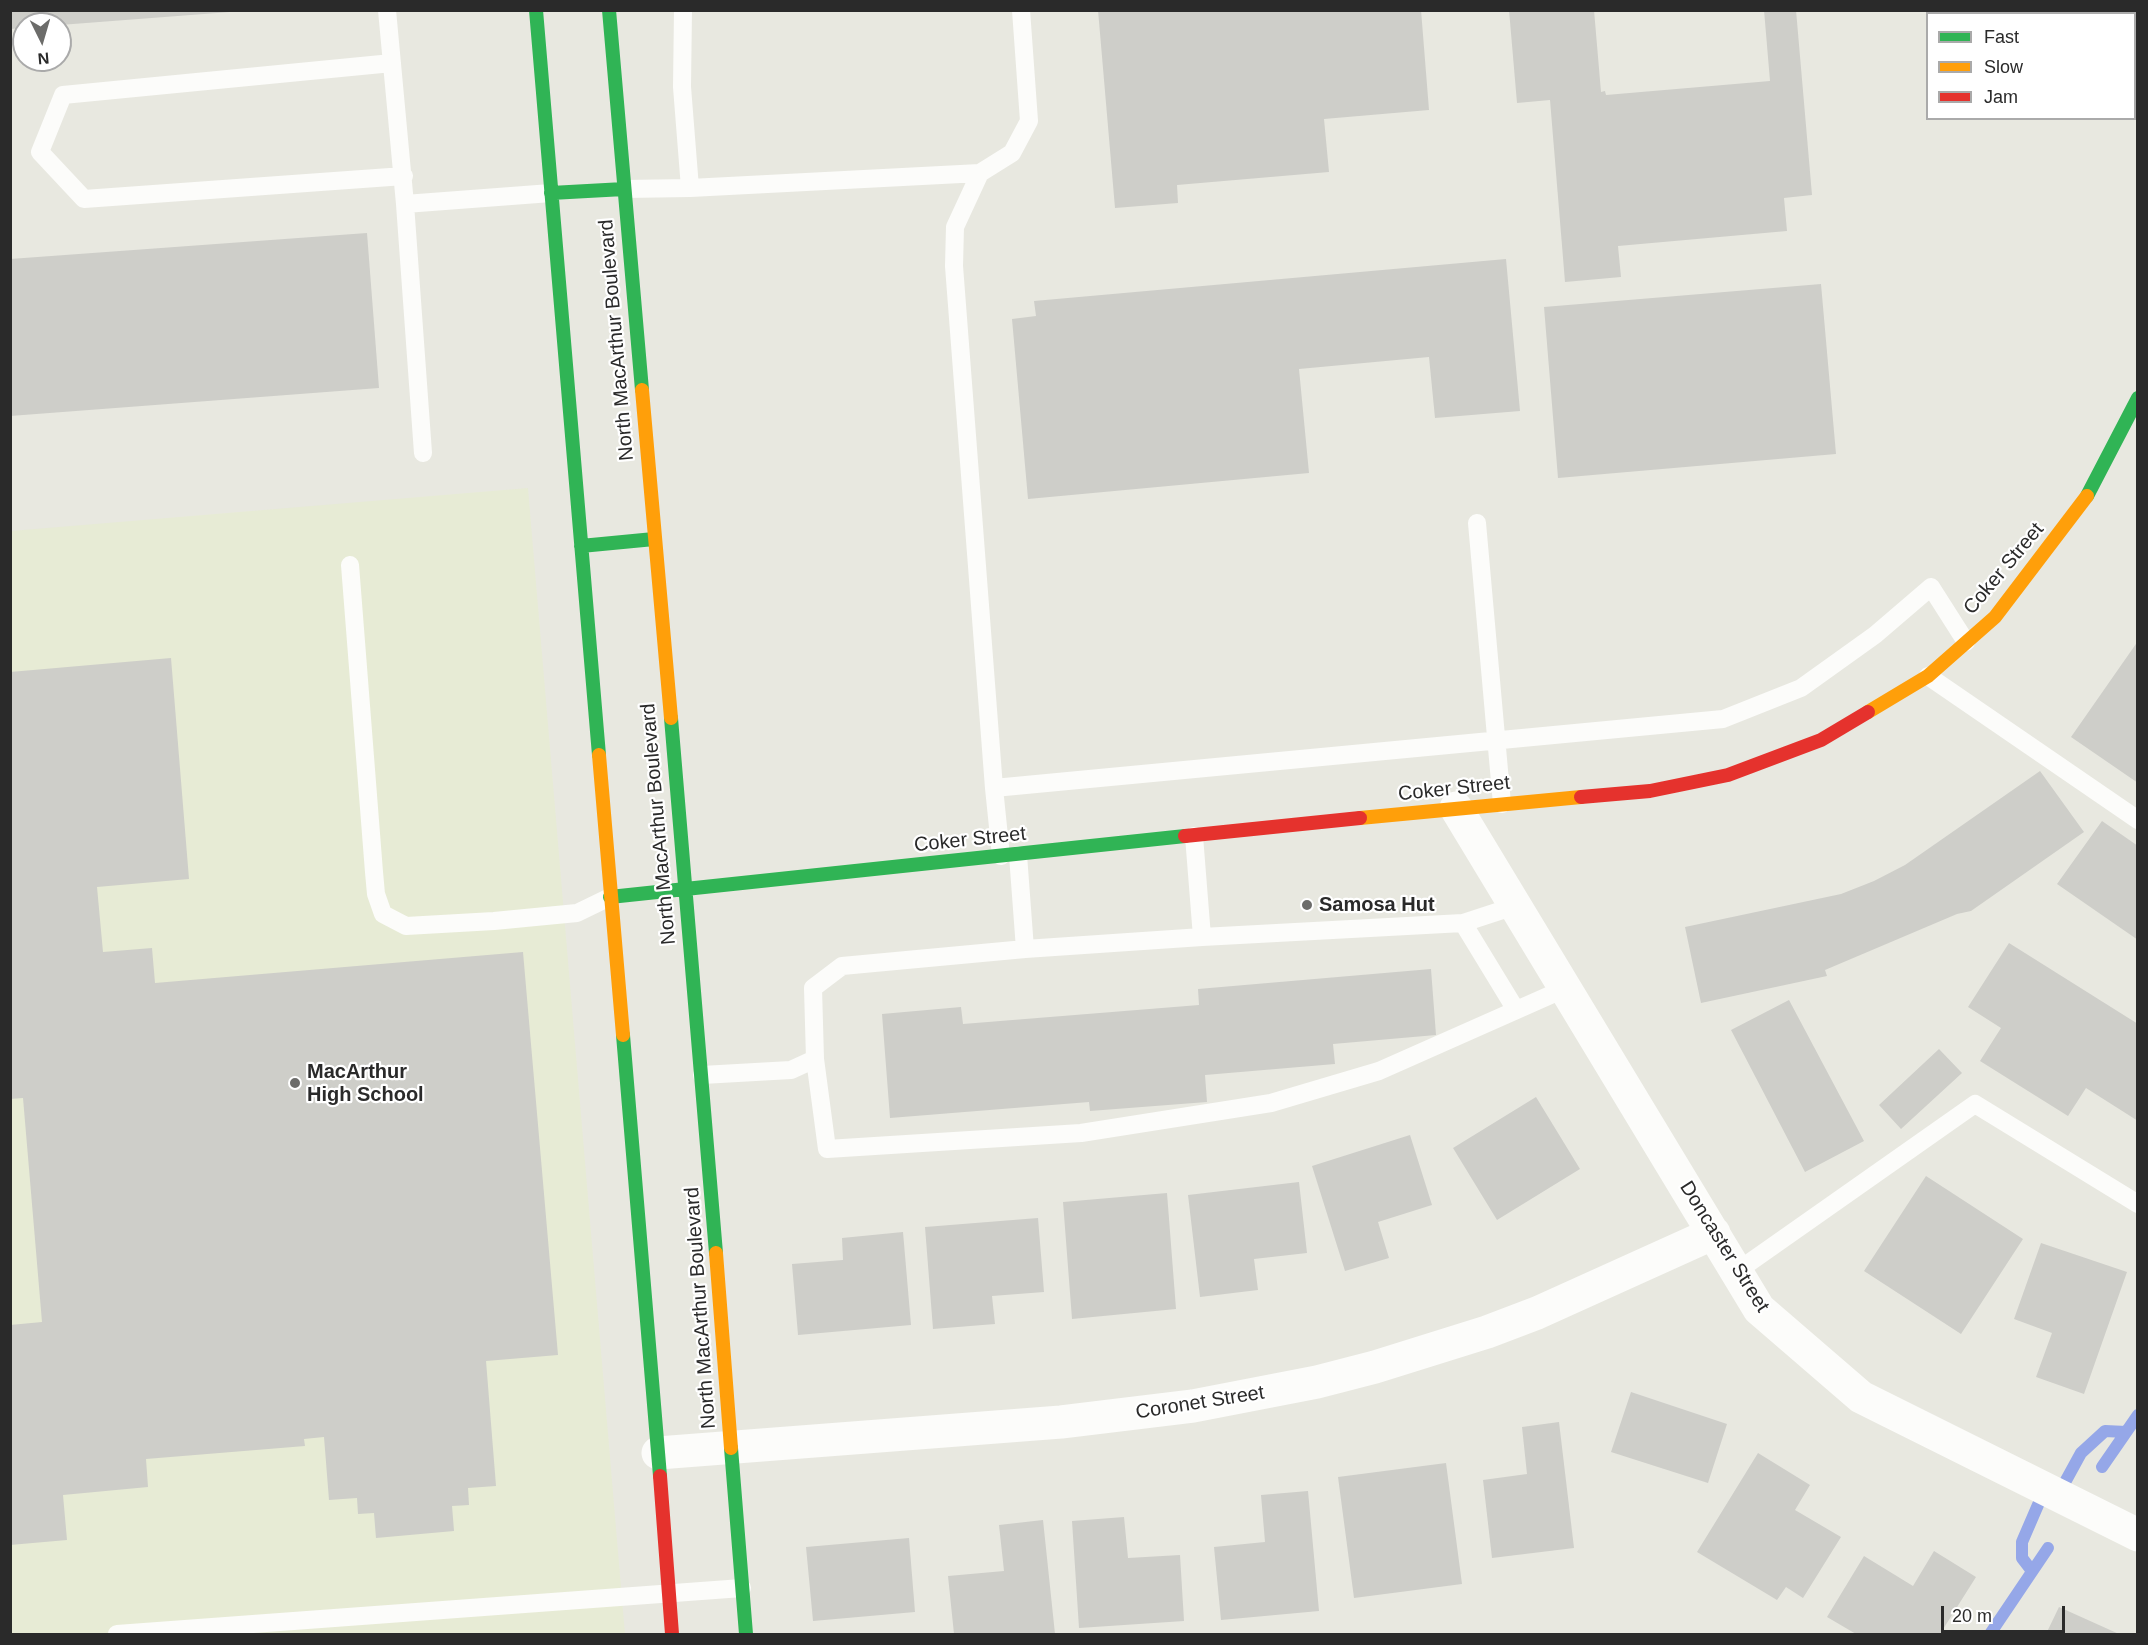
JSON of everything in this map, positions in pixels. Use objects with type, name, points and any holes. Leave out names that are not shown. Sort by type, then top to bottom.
[{"type":"main road","points":[[536,10],[672,1635]]},
{"type":"main road","name":"North MacArthur Boulevard","points":[[609,10],[702,1076],[746,1635]]},
{"type":"main road","points":[[551,193],[624,189]]},
{"type":"main road","name":"Coker Street","points":[[610,897],[1456,808],[1650,791],[1728,775],[1821,740],[1928,676],[1995,617],[2084,502],[2138,398]]},
{"type":"main road","points":[[581,546],[654,539]]},
{"type":"street","name":"Doncaster Street","points":[[1456,808],[1759,1309],[1861,1397],[2138,1535]]},
{"type":"street","name":"Coronet Street","points":[[658,1453],[1061,1422],[1193,1406],[1317,1382],[1375,1367],[1487,1332],[1537,1313],[1714,1233]]},
{"type":"lane","points":[[387,10],[404,176],[423,453]]},
{"type":"lane","points":[[683,10],[682,87],[690,188]]},
{"type":"lane","points":[[624,189],[690,188],[980,173],[1012,153],[1029,121],[1021,10]]},
{"type":"lane","points":[[392,63],[63,94],[40,152],[84,199],[404,176]]},
{"type":"lane","points":[[980,173],[955,227],[954,266],[994,788],[1010,855],[1025,949]]},
{"type":"lane","points":[[405,204],[551,193]]},
{"type":"lane","points":[[1477,524],[1502,804]]},
{"type":"lane","points":[[350,566],[376,894],[383,914],[406,926],[494,921],[577,913],[610,897]]},
{"type":"lane","points":[[994,788],[1723,719],[1801,688],[1875,635],[1931,587],[1966,642]]},
{"type":"lane","points":[[1928,676],[2138,820]]},
{"type":"lane","points":[[1194,836],[1202,936]]},
{"type":"lane","points":[[1515,906],[1463,923],[1202,936],[842,966],[813,988],[815,1059],[827,1149],[1081,1133],[1271,1103],[1379,1071],[1564,989]]},
{"type":"lane","points":[[1463,923],[1516,1010]]},
{"type":"lane","points":[[702,1076],[791,1070],[815,1059]]},
{"type":"lane","points":[[1736,1272],[1975,1104],[2138,1204]]},
{"type":"lane","points":[[117,1635],[742,1588]]},
{"type":"shaded area","name":"MacArthur High School","points":[[528,488],[625,1634],[11,1634],[11,531]]},
{"type":"building","points":[[10,10],[230,10],[230,12],[72,24],[72,12],[12,12],[12,29],[10,29]]},
{"type":"building","points":[[1098,10],[1421,10],[1429,110],[1324,119],[1329,172],[1177,185],[1178,203],[1115,208]]},
{"type":"building","points":[[1509,10],[1594,10],[1601,92],[1605,91],[1606,95],[1770,81],[1764,10],[1796,10],[1812,195],[1784,198],[1787,231],[1618,246],[1621,277],[1565,282],[1550,100],[1517,103]]},
{"type":"building","points":[[367,233],[379,388],[10,416],[10,259]]},
{"type":"building","points":[[1506,259],[1520,411],[1435,418],[1429,357],[1299,369],[1309,473],[1028,499],[1012,319],[1036,316],[1034,301]]},
{"type":"building","points":[[1821,284],[1836,454],[1558,478],[1544,307]]},
{"type":"building","points":[[2138,641],[2138,783],[2071,737]]},
{"type":"building","points":[[171,658],[189,879],[97,887],[103,952],[152,948],[155,983],[523,952],[558,1355],[486,1361],[496,1486],[468,1488],[469,1505],[452,1506],[454,1531],[376,1538],[374,1513],[358,1514],[357,1498],[329,1500],[324,1437],[304,1439],[305,1446],[146,1459],[148,1487],[63,1495],[67,1540],[10,1545],[10,1325],[42,1322],[23,1098],[10,1099],[10,672]]},
{"type":"building","points":[[2040,771],[2084,832],[1971,911],[1957,914],[1825,970],[1827,976],[1701,1003],[1685,927],[1841,894],[1874,881],[1905,865]]},
{"type":"building","points":[[2102,821],[2138,846],[2138,940],[2057,884]]},
{"type":"building","points":[[2009,943],[2138,1024],[2138,1121],[2086,1088],[2068,1116],[1980,1061],[2001,1028],[1968,1007]]},
{"type":"building","points":[[1431,969],[1436,1035],[1333,1044],[1335,1064],[1205,1075],[1207,1102],[1090,1111],[1089,1102],[890,1118],[882,1014],[961,1007],[963,1024],[1199,1005],[1198,989]]},
{"type":"building","points":[[1789,1000],[1864,1141],[1805,1172],[1731,1030]]},
{"type":"building","points":[[1939,1049],[1962,1073],[1901,1129],[1879,1105]]},
{"type":"building","points":[[1536,1097],[1580,1169],[1497,1220],[1453,1148]]},
{"type":"building","points":[[1410,1135],[1432,1205],[1378,1222],[1389,1258],[1345,1271],[1312,1166]]},
{"type":"building","points":[[1926,1176],[2023,1239],[1961,1334],[1864,1271]]},
{"type":"building","points":[[1299,1182],[1307,1253],[1254,1259],[1258,1290],[1200,1297],[1188,1195]]},
{"type":"building","points":[[1167,1193],[1176,1309],[1072,1319],[1063,1202]]},
{"type":"building","points":[[1038,1218],[1044,1292],[992,1296],[995,1324],[933,1329],[925,1227]]},
{"type":"building","points":[[903,1232],[911,1325],[798,1335],[792,1264],[843,1260],[842,1238]]},
{"type":"building","points":[[2041,1243],[2127,1272],[2084,1394],[2036,1377],[2052,1333],[2014,1319]]},
{"type":"building","points":[[1631,1392],[1727,1424],[1708,1483],[1611,1452]]},
{"type":"building","points":[[1559,1422],[1574,1548],[1492,1558],[1483,1480],[1527,1474],[1522,1427]]},
{"type":"building","points":[[1758,1453],[1810,1485],[1795,1510],[1841,1537],[1803,1598],[1786,1587],[1777,1600],[1697,1552]]},
{"type":"building","points":[[1446,1463],[1462,1584],[1354,1598],[1338,1477]]},
{"type":"building","points":[[1308,1491],[1319,1611],[1221,1620],[1214,1547],[1265,1542],[1261,1495]]},
{"type":"building","points":[[1124,1517],[1128,1558],[1180,1555],[1184,1621],[1079,1628],[1072,1521]]},
{"type":"building","points":[[1043,1520],[1055,1634],[954,1634],[948,1576],[1004,1571],[999,1525]]},
{"type":"building","points":[[909,1538],[915,1612],[813,1621],[806,1547]]},
{"type":"building","points":[[1934,1551],[1976,1577],[1940,1634],[1856,1634],[1827,1617],[1864,1556],[1913,1586]]},
{"type":"building","points":[[2059,1607],[2119,1634],[2046,1634]]},
{"type":"waterway","points":[[2102,1467],[2138,1415]]},
{"type":"waterway","points":[[2058,1495],[2081,1453],[2105,1431],[2126,1432]]},
{"type":"waterway","points":[[2032,1571],[2022,1558],[2022,1542],[2044,1491]]},
{"type":"waterway","points":[[1990,1634],[2048,1548]]},
{"type":"traffic: fast","points":[[536,10],[599,755]]},
{"type":"traffic: fast","points":[[609,10],[642,390]]},
{"type":"traffic: fast","points":[[551,193],[624,189]]},
{"type":"traffic: fast","points":[[2087,496],[2138,398]]},
{"type":"traffic: fast","points":[[581,546],[654,539]]},
{"type":"traffic: fast","points":[[671,718],[716,1253]]},
{"type":"traffic: fast","points":[[610,897],[1185,836]]},
{"type":"traffic: fast","points":[[623,1035],[660,1476]]},
{"type":"traffic: fast","points":[[731,1448],[746,1634]]},
{"type":"traffic: slow","points":[[642,390],[671,718]]},
{"type":"traffic: slow","points":[[1868,712],[1928,676],[1995,617],[2087,496]]},
{"type":"traffic: slow","points":[[599,755],[623,1035]]},
{"type":"traffic: slow","points":[[1360,818],[1581,797]]},
{"type":"traffic: slow","points":[[716,1253],[731,1448]]},
{"type":"traffic: jam","points":[[1581,797],[1650,791],[1728,775],[1821,740],[1868,712]]},
{"type":"traffic: jam","points":[[1185,836],[1360,818]]},
{"type":"traffic: jam","points":[[660,1476],[672,1634]]},
{"type":"place","name":"Samosa Hut","points":[[1307,905]]},
{"type":"place","name":"MacArthur High School","points":[[295,1083]]}]
